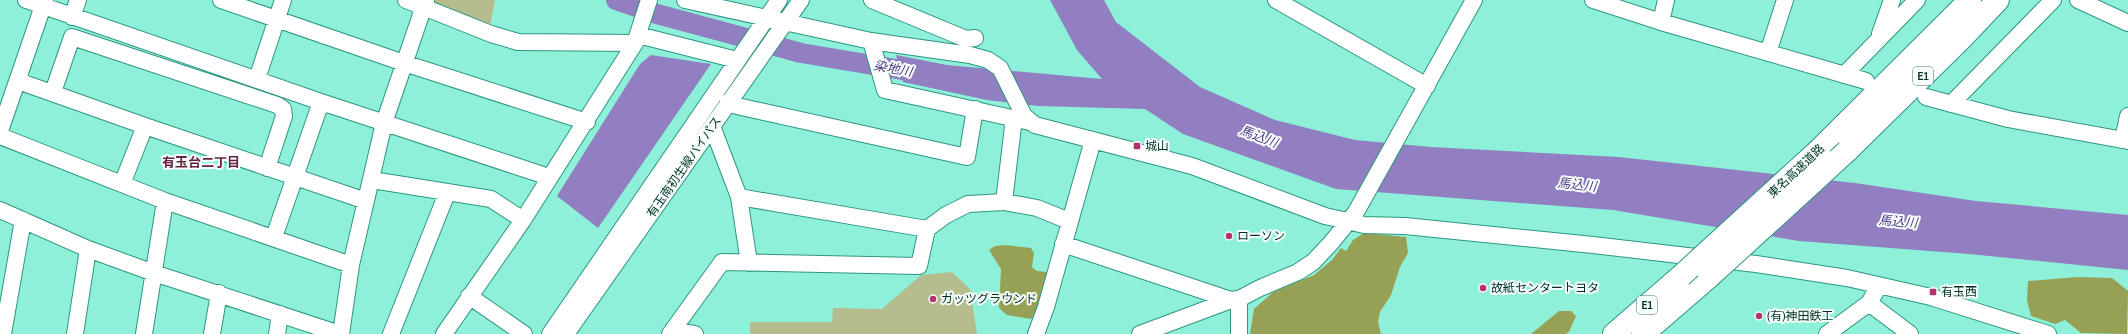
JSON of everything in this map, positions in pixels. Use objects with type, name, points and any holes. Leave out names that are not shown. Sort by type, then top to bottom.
[{"type":"highway","name":"東名高速道路","points":[[1614,334],[1681,276],[1819,150],[1970,0]]},
{"type":"highway","name":"東名高速道路","points":[[1643,334],[1847,151],[1998,0]]},
{"type":"street","points":[[26,0],[44,3],[72,17],[321,102],[549,177]]},
{"type":"street","points":[[72,17],[78,0]]},
{"type":"street","points":[[221,0],[404,63],[587,122]]},
{"type":"street","points":[[257,79],[283,0]]},
{"type":"street","points":[[406,0],[424,4],[518,42],[637,39],[740,57]]},
{"type":"street","points":[[444,334],[523,220],[549,177],[587,122],[637,39],[649,0]]},
{"type":"street","points":[[685,0],[764,21],[871,41],[980,57],[995,63],[1000,68],[1022,117],[1004,202]]},
{"type":"street","name":"有玉南初生線バイパス","points":[[550,334],[779,0]]},
{"type":"street","name":"有玉南初生線バイパス","points":[[566,334],[728,102],[762,58],[801,0]]},
{"type":"street","points":[[875,0],[966,39],[975,38]]},
{"type":"street","points":[[1276,0],[1427,86]]},
{"type":"street","points":[[1140,334],[1235,300],[1298,272],[1313,262],[1331,243],[1351,216],[1427,86],[1474,0]]},
{"type":"street","points":[[1593,0],[1661,22],[1866,81]]},
{"type":"street","points":[[1661,22],[1666,0]]},
{"type":"street","points":[[1768,53],[1785,0]]},
{"type":"street","points":[[1878,40],[1892,0]]},
{"type":"street","points":[[1844,75],[1917,0]]},
{"type":"street","points":[[1951,104],[2053,0]]},
{"type":"street","points":[[2078,0],[2128,22]]},
{"type":"street","points":[[0,131],[44,3]]},
{"type":"street","points":[[0,210],[88,249],[154,273],[341,334],[351,265],[372,180],[384,123],[424,4]]},
{"type":"street","points":[[53,92],[72,37],[277,105],[283,109],[284,116],[267,168]]},
{"type":"street","points":[[871,41],[885,90],[975,109],[1022,117],[1092,140],[1192,166],[1325,216],[1351,216],[1364,225],[1405,226],[1585,244],[1756,264],[1847,278],[1931,296],[2048,334]]},
{"type":"street","points":[[18,80],[145,126],[366,201]]},
{"type":"street","points":[[1926,97],[2008,119],[2125,141],[2128,116]]},
{"type":"street","points":[[274,237],[321,102]]},
{"type":"street","points":[[728,102],[736,106],[967,157],[975,109]]},
{"type":"street","points":[[122,184],[145,126]]},
{"type":"street","points":[[712,126],[739,196],[749,263]]},
{"type":"street","points":[[0,136],[165,201],[274,237],[351,265]]},
{"type":"street","points":[[1036,334],[1044,312],[1092,140]]},
{"type":"street","points":[[372,180],[491,199],[523,220]]},
{"type":"street","points":[[391,334],[447,193]]},
{"type":"street","points":[[739,196],[928,229]]},
{"type":"street","points":[[144,334],[165,201]]},
{"type":"street","points":[[672,332],[722,262],[919,266],[928,229],[946,215],[968,204],[1004,202],[1037,208],[1069,221]]},
{"type":"street","points":[[3,334],[23,220]]},
{"type":"street","points":[[1063,244],[1235,300]]},
{"type":"street","points":[[76,334],[88,249]]},
{"type":"street","points":[[1827,334],[1869,303],[1879,286]]},
{"type":"street","points":[[212,334],[219,293]]},
{"type":"street","points":[[469,296],[524,334]]},
{"type":"street","points":[[1235,300],[1239,334]]},
{"type":"street","points":[[1869,303],[1910,334]]},
{"type":"street","points":[[277,334],[280,314]]},
{"type":"street","points":[[672,332],[695,334]]},
{"type":"green space","points":[[431,0],[495,0],[490,27],[431,6]]},
{"type":"green space","points":[[1364,233],[1406,237],[1408,253],[1400,267],[1391,295],[1380,312],[1378,322],[1381,334],[1250,334],[1254,309],[1273,292],[1314,275],[1332,260],[1341,248],[1346,251],[1353,240]]},
{"type":"green space","points":[[1006,245],[1031,248],[1034,253],[1032,267],[1037,271],[1047,272],[1047,285],[1042,303],[1031,319],[1007,315],[999,308],[1001,269],[989,250],[995,246]]},
{"type":"green space","name":"ガッツグラウンド","points":[[952,272],[970,289],[977,334],[750,334],[750,322],[832,322],[833,308],[882,309],[921,275]]},
{"type":"green space","points":[[2078,277],[2112,278],[2128,291],[2127,334],[2081,333],[2065,320],[2055,324],[2031,316],[2027,300],[2028,281]]},
{"type":"green space","points":[[1559,311],[1571,311],[1576,316],[1569,332],[1565,334],[1531,334]]},
{"type":"water","name":"馬込川","points":[[1050,0],[1104,0],[1116,22],[1200,87],[1275,120],[1355,140],[1431,147],[1619,157],[1855,183],[1976,201],[2128,215],[2128,270],[1969,254],[1799,241],[1613,210],[1336,189],[1183,134],[1145,109],[1038,106],[987,100],[903,82],[896,55],[947,65],[1102,79],[1077,50]]},
{"type":"water","points":[[651,55],[711,64],[598,228],[557,196],[640,64]]},
{"type":"waterway","name":"染地川","points":[[616,0],[657,14],[801,53],[926,74]]},
{"type":"place","name":"城山","points":[[1137,146]]},
{"type":"place","name":"ローソン","points":[[1229,236]]},
{"type":"place","name":"故紙センタートヨタ","points":[[1483,288]]},
{"type":"place","name":"有玉西","points":[[1933,292]]},
{"type":"place","name":"ガッツグラウンド","points":[[933,299]]},
{"type":"place","name":"(有)神田鉄工","points":[[1759,316]]},
{"type":"district","name":"有玉台二丁目","points":[[201,162]]}]
